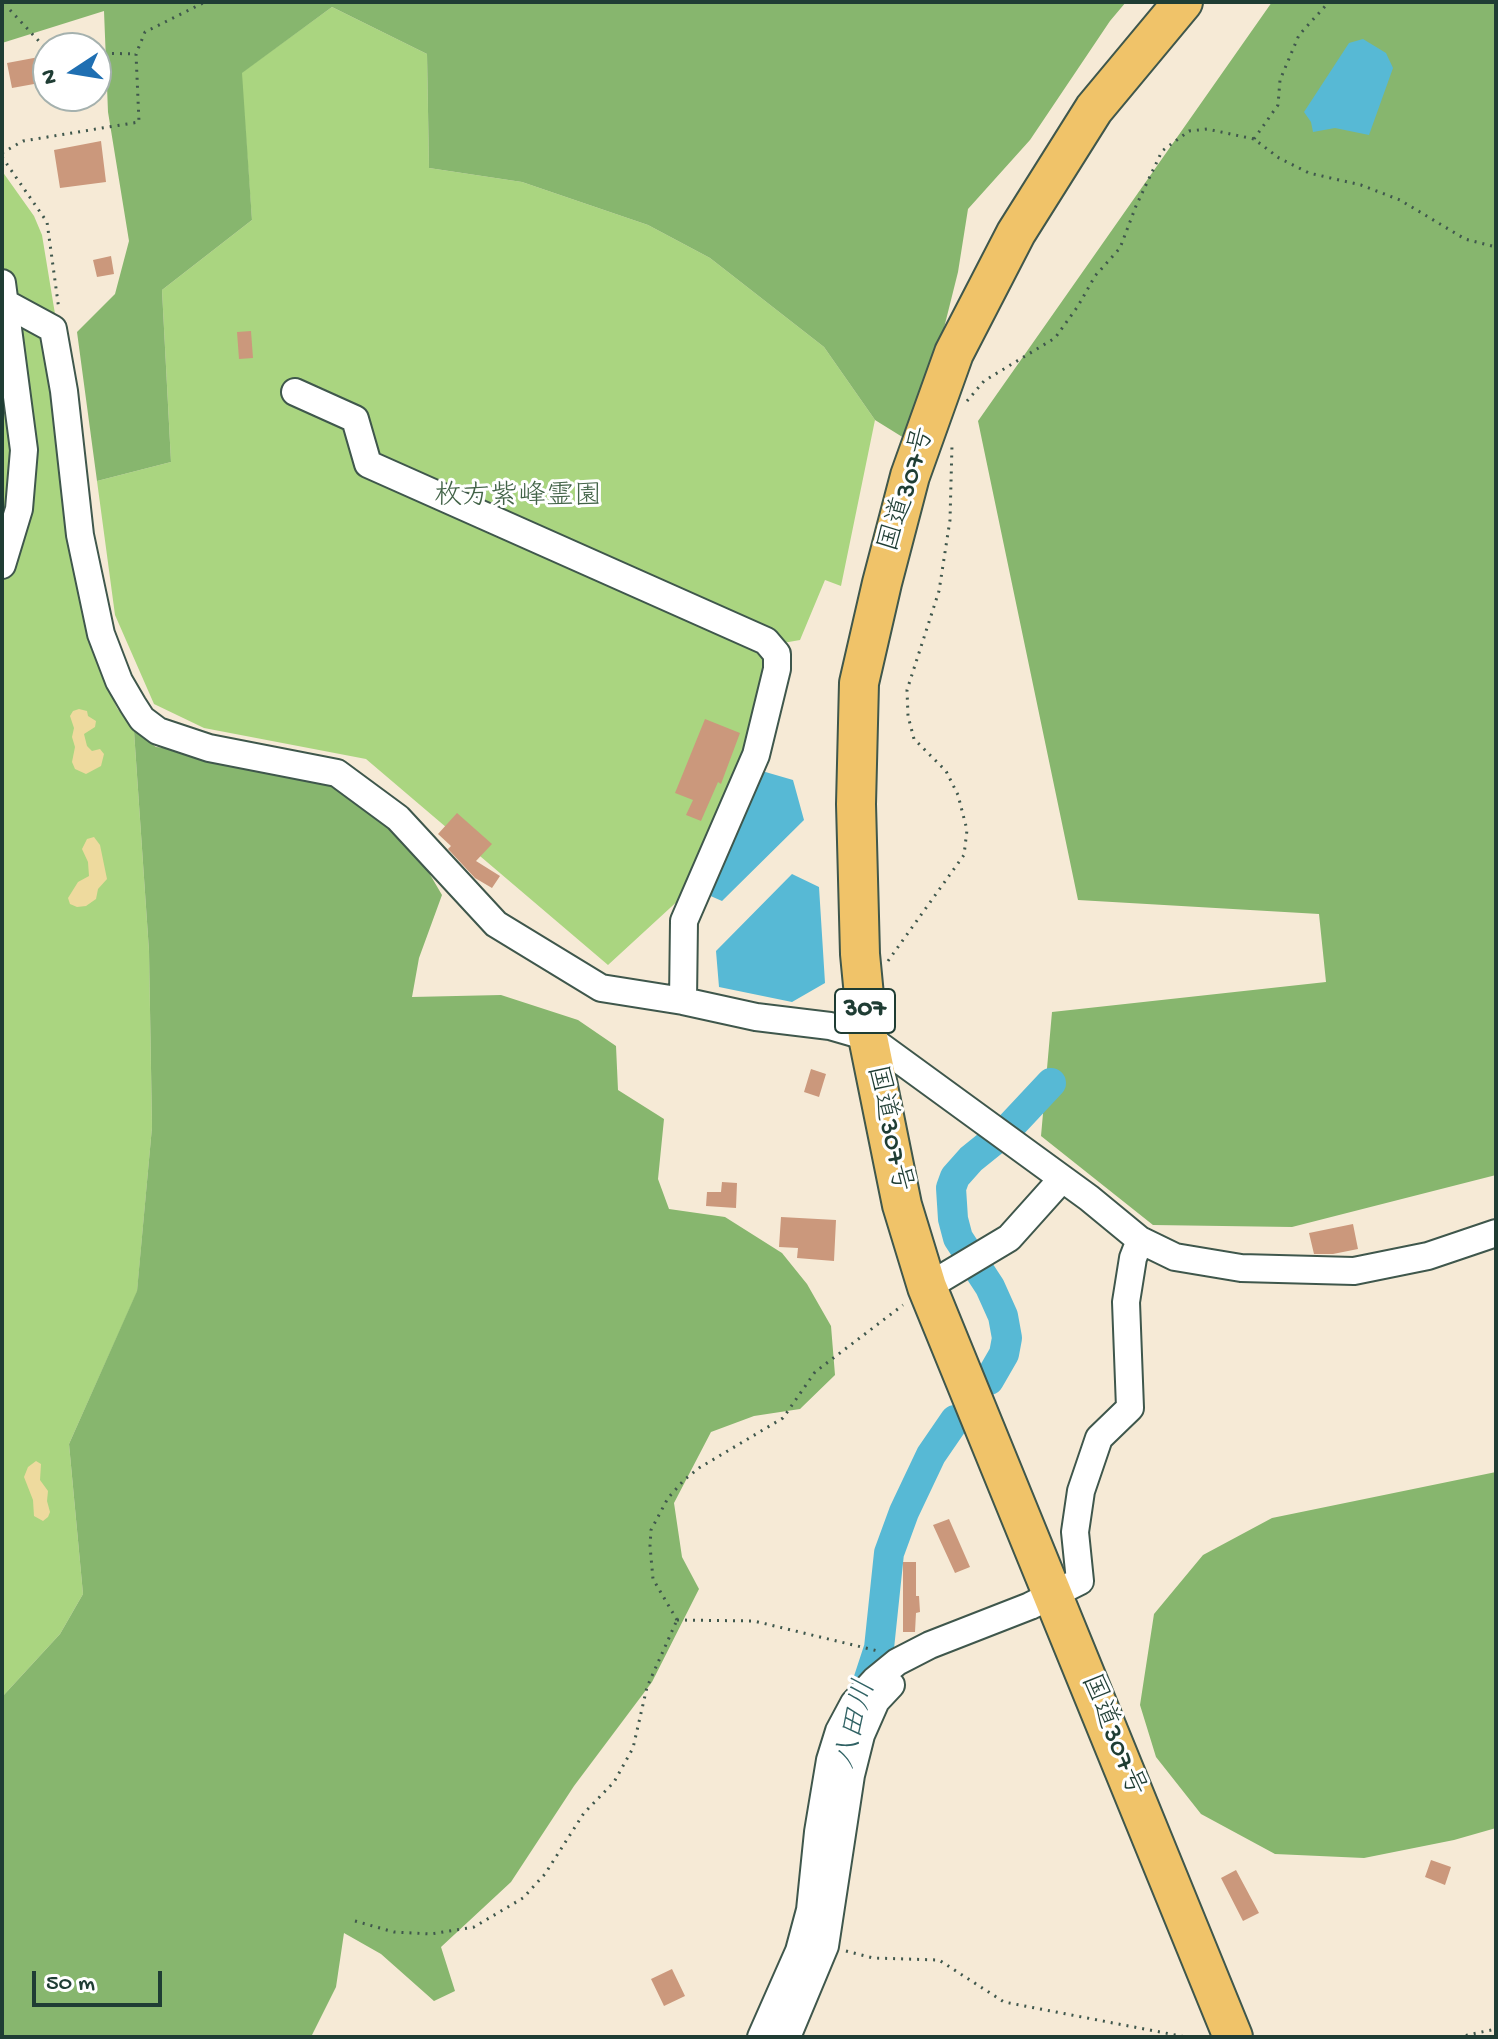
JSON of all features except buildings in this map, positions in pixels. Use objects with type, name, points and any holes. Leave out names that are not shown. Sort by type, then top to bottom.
[{"type":"highway","name":"国道307号","points":[[1183,2],[1094,109],[1016,233],[954,353],[910,476],[859,683],[856,804],[860,954],[868,1037],[902,1205],[927,1287],[1233,2037]]},
{"type":"street","points":[[4,293],[53,329],[64,391],[80,535],[101,634],[119,681],[142,719],[158,731],[209,748],[337,773],[398,818],[496,924],[601,988],[756,1017],[830,1026],[868,1037],[1089,1198],[1140,1240],[1175,1257],[1241,1268],[1354,1271],[1428,1256],[1496,1233]]},
{"type":"street","points":[[2,565],[19,509],[24,450],[4,293]]},
{"type":"street","points":[[295,392],[355,419],[368,464],[766,641],[777,654],[777,669],[756,755],[684,921],[683,1001]]},
{"type":"street","points":[[927,1287],[1009,1238],[1061,1180]]},
{"type":"street","points":[[761,2037],[799,1951],[810,1910],[830,1760],[839,1731],[854,1703],[897,1662],[930,1645],[1030,1606],[1080,1581],[1075,1532],[1081,1491],[1099,1438],[1130,1408],[1126,1302],[1133,1258],[1140,1240]]},
{"type":"street","points":[[787,2037],[825,1946],[851,1775],[861,1735],[876,1701],[893,1682],[897,1662]]},
{"type":"path","points":[[53,329],[60,306],[47,222],[2,155],[23,141],[139,122],[136,54],[145,32],[205,2]]},
{"type":"path","points":[[1254,139],[1278,105],[1283,72],[1299,35],[1329,2]]},
{"type":"path","points":[[2,10],[10,10],[32,34]]},
{"type":"path","points":[[112,53],[136,54]]},
{"type":"path","points":[[963,406],[984,381],[1055,338],[1095,276],[1120,248],[1162,151],[1189,131],[1207,129],[1254,139],[1279,158],[1309,173],[1361,185],[1400,200],[1465,239],[1496,247]]},
{"type":"path","points":[[864,992],[964,855],[967,830],[958,795],[946,771],[914,739],[908,716],[907,690],[939,591],[950,520],[952,440]]},
{"type":"path","points":[[677,1620],[653,1579],[650,1546],[651,1530],[668,1498],[699,1468],[783,1418],[815,1372],[927,1287]]},
{"type":"path","points":[[677,1620],[754,1621],[884,1653],[897,1662]]},
{"type":"path","points":[[355,1921],[394,1932],[431,1934],[474,1927],[523,1898],[545,1874],[584,1813],[614,1782],[633,1748],[647,1687],[677,1620]]},
{"type":"path","points":[[825,1946],[873,1958],[939,1960],[1004,2002],[1186,2037]]},
{"type":"path","points":[[1458,2037],[1496,2029]]},
{"type":"green space","points":[[2,2],[1126,2],[1030,140],[968,209],[958,272],[936,360],[904,438],[875,420],[824,347],[710,258],[648,225],[522,182],[429,168],[427,54],[332,7],[242,73],[252,220],[162,290],[171,462],[97,481],[77,332],[115,294],[129,241],[108,112],[112,112],[112,32],[105,32],[104,11],[2,43]]},
{"type":"green space","points":[[1272,2],[1496,2],[1496,1175],[1292,1227],[1153,1225],[1041,1136],[1052,1012],[1326,982],[1319,914],[1078,900],[978,421]]},
{"type":"green space","name":"枚方紫峰霊園","points":[[332,7],[427,54],[429,168],[522,182],[648,225],[710,258],[824,347],[875,420],[841,586],[825,580],[800,640],[783,643],[744,766],[682,897],[608,965],[366,759],[204,728],[154,704],[115,615],[97,481],[171,462],[162,290],[252,220],[241,73]]},
{"type":"green space","points":[[2,171],[34,216],[42,235],[55,314],[75,402],[86,615],[106,684],[117,708],[134,731],[149,951],[152,1127],[137,1292],[69,1444],[83,1594],[60,1634],[2,1697]]},
{"type":"green space","points":[[134,731],[156,747],[222,753],[353,788],[418,854],[442,895],[419,958],[412,997],[501,995],[578,1020],[616,1046],[618,1090],[664,1119],[658,1179],[669,1209],[725,1217],[782,1253],[807,1284],[831,1326],[835,1375],[800,1409],[754,1416],[711,1432],[674,1503],[682,1557],[699,1589],[652,1682],[574,1786],[511,1882],[441,1947],[455,1991],[434,2001],[381,1954],[344,1933],[336,1987],[311,2037],[2,2037],[2,1697],[60,1634],[83,1594],[69,1444],[137,1291],[152,1127],[149,951]]},
{"type":"green space","points":[[1496,1472],[1496,1828],[1364,1858],[1275,1854],[1201,1814],[1156,1757],[1140,1705],[1154,1614],[1203,1555],[1272,1518]]},
{"type":"sand","points":[[79,709],[87,711],[88,716],[96,721],[95,727],[84,734],[87,746],[92,751],[100,749],[104,754],[101,766],[86,774],[75,769],[72,762],[75,747],[70,716]]},
{"type":"sand","points":[[94,837],[100,845],[107,879],[98,889],[96,899],[86,906],[77,907],[70,904],[68,898],[78,882],[89,876],[88,862],[82,849],[87,839]]},
{"type":"sand","points":[[36,1461],[41,1464],[40,1480],[48,1491],[50,1512],[43,1521],[34,1516],[33,1500],[24,1477],[28,1467]]},
{"type":"water","points":[[1363,39],[1386,53],[1393,68],[1369,135],[1335,128],[1313,132],[1304,112],[1349,43]]},
{"type":"water","points":[[762,771],[793,780],[804,820],[722,901],[706,894]]},
{"type":"water","points":[[792,874],[819,887],[825,983],[792,1002],[719,987],[716,951]]},
{"type":"waterway","name":"八田川","points":[[989,1380],[1004,1354],[1007,1338],[1003,1316],[990,1287],[958,1238],[951,1188],[955,1177],[971,1159],[1007,1130],[1051,1083]]},
{"type":"waterway","name":"八田川","points":[[861,1703],[879,1648],[889,1553],[931,1455],[955,1420]]}]
